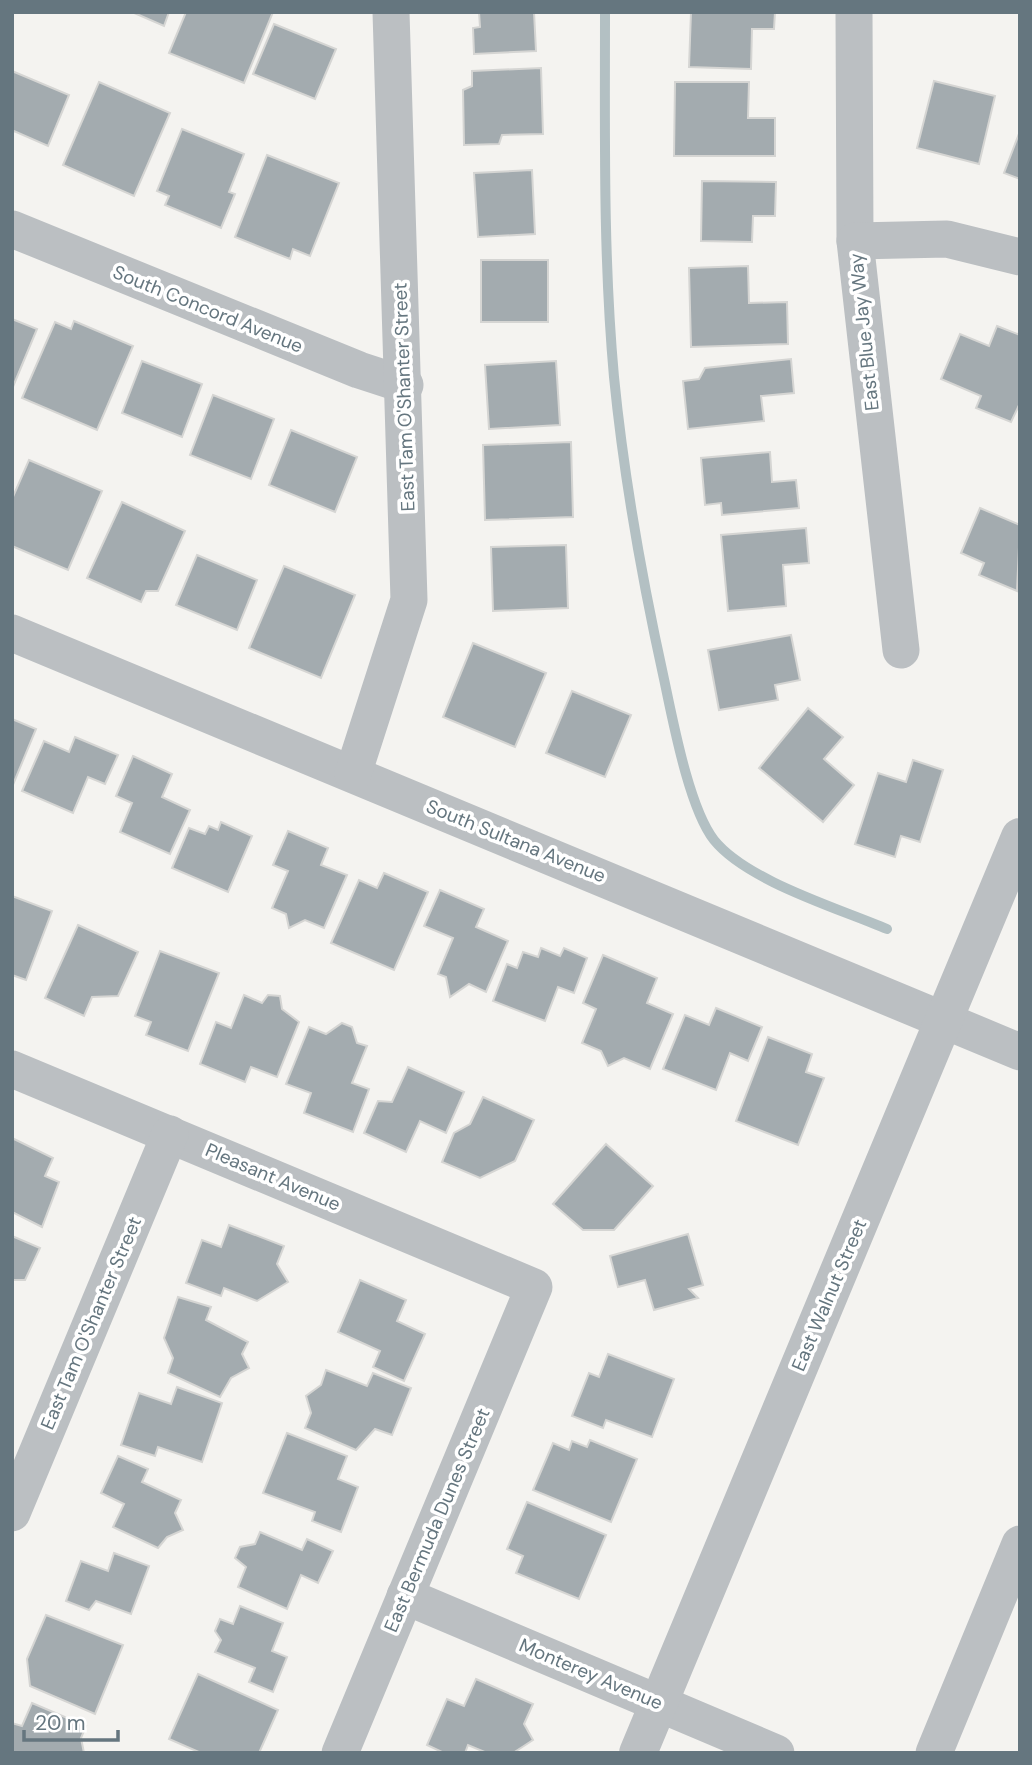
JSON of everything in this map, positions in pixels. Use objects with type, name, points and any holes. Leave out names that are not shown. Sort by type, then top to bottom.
[{"type":"street","name":"East Tam O'Shanter Street","points":[[353,774],[409,600],[405,385],[391,12]]},
{"type":"street","name":"East Blue Jay Way","points":[[854,12],[855,241],[901,650]]},
{"type":"street","name":"South Concord Avenue","points":[[12,229],[346,365],[405,385]]},
{"type":"street","points":[[855,241],[947,239],[1020,257]]},
{"type":"street","name":"South Sultana Avenue","points":[[12,632],[1020,1052]]},
{"type":"street","name":"East Walnut Street","points":[[638,1753],[1020,837]]},
{"type":"street","name":"Pleasant Avenue","points":[[12,1069],[534,1287]]},
{"type":"street","name":"East Tam O'Shanter Street","points":[[12,1513],[170,1134]]},
{"type":"street","name":"East Bermuda Dunes Street","points":[[340,1753],[534,1287]]},
{"type":"street","points":[[934,1753],[1020,1544]]},
{"type":"street","name":"Monterey Avenue","points":[[405,1596],[776,1753]]},
{"type":"building","points":[[132,12],[169,12],[164,26]]},
{"type":"building","points":[[186,12],[273,12],[244,83],[169,53]]},
{"type":"building","points":[[479,12],[534,12],[536,51],[474,54],[473,28],[480,27]]},
{"type":"building","points":[[691,12],[775,12],[774,29],[752,29],[751,69],[689,67]]},
{"type":"building","points":[[274,24],[336,49],[315,99],[253,74]]},
{"type":"building","points":[[541,68],[543,134],[502,135],[499,144],[464,145],[463,90],[472,86],[472,71]]},
{"type":"building","points":[[12,71],[69,95],[48,146],[14,131],[12,134]]},
{"type":"building","points":[[934,81],[995,96],[979,164],[917,148]]},
{"type":"building","points":[[99,82],[170,113],[134,196],[63,165]]},
{"type":"building","points":[[675,82],[749,82],[748,118],[775,118],[775,156],[674,156]]},
{"type":"building","points":[[182,129],[244,154],[229,192],[235,194],[221,228],[165,205],[169,196],[157,191]]},
{"type":"building","points":[[1020,131],[1020,179],[1004,173]]},
{"type":"building","points":[[267,155],[339,183],[310,256],[293,249],[290,259],[235,237]]},
{"type":"building","points":[[532,170],[535,234],[478,237],[474,173]]},
{"type":"building","points":[[702,181],[776,182],[775,216],[753,216],[752,242],[701,241]]},
{"type":"building","points":[[481,260],[548,260],[548,322],[481,322]]},
{"type":"building","points":[[748,266],[749,303],[787,302],[788,344],[691,347],[689,268]]},
{"type":"building","points":[[12,319],[37,329],[12,389]]},
{"type":"building","points":[[74,321],[133,346],[97,430],[22,398],[55,322],[71,329]]},
{"type":"building","points":[[997,326],[1020,335],[1020,403],[1011,422],[976,408],[981,396],[941,379],[960,334],[989,346]]},
{"type":"building","points":[[791,359],[794,393],[761,396],[764,421],[688,429],[683,381],[699,379],[705,368]]},
{"type":"building","points":[[142,361],[202,384],[182,437],[122,413]]},
{"type":"building","points":[[556,361],[560,425],[489,429],[485,365]]},
{"type":"building","points":[[213,395],[274,419],[251,479],[190,455]]},
{"type":"building","points":[[291,430],[357,457],[335,512],[269,485]]},
{"type":"building","points":[[571,442],[573,517],[485,520],[483,445]]},
{"type":"building","points":[[770,452],[772,482],[796,480],[799,508],[722,515],[721,503],[705,505],[701,458]]},
{"type":"building","points":[[29,460],[102,491],[68,570],[12,546],[12,499]]},
{"type":"building","points":[[122,502],[185,531],[158,591],[146,591],[141,602],[87,578]]},
{"type":"building","points":[[980,508],[1020,525],[1017,591],[979,575],[984,563],[961,553]]},
{"type":"building","points":[[806,528],[809,563],[783,565],[786,606],[728,611],[721,535]]},
{"type":"building","points":[[566,545],[568,608],[493,611],[491,547]]},
{"type":"building","points":[[197,555],[257,580],[237,630],[176,605]]},
{"type":"building","points":[[284,566],[355,595],[321,678],[249,648]]},
{"type":"building","points":[[791,635],[800,680],[775,685],[778,700],[719,710],[708,650]]},
{"type":"building","points":[[473,643],[546,673],[515,747],[443,717]]},
{"type":"building","points":[[572,691],[631,715],[605,777],[546,753]]},
{"type":"building","points":[[808,708],[843,737],[824,759],[854,785],[823,822],[759,768]]},
{"type":"building","points":[[12,719],[36,729],[12,787]]},
{"type":"building","points":[[75,737],[118,755],[105,784],[88,777],[73,813],[22,791],[44,741],[69,752]]},
{"type":"building","points":[[133,756],[172,774],[162,797],[190,810],[170,854],[120,832],[132,803],[116,796]]},
{"type":"building","points":[[913,760],[943,770],[920,842],[901,836],[895,857],[855,844],[878,773],[906,782]]},
{"type":"building","points":[[221,822],[252,836],[228,892],[172,868],[189,828],[205,834],[209,826],[218,830]]},
{"type":"building","points":[[288,831],[328,848],[321,865],[347,875],[324,928],[305,920],[289,928],[286,914],[272,908],[288,871],[273,865]]},
{"type":"building","points":[[384,873],[428,892],[394,970],[331,943],[359,880],[377,888]]},
{"type":"building","points":[[440,890],[484,909],[476,927],[508,941],[486,992],[469,984],[450,997],[446,977],[438,974],[453,938],[424,926]]},
{"type":"building","points":[[12,896],[52,911],[26,980],[12,975]]},
{"type":"building","points":[[78,925],[138,952],[118,996],[92,997],[84,1016],[45,998]]},
{"type":"building","points":[[541,948],[560,956],[564,948],[587,958],[574,993],[558,987],[545,1021],[493,1001],[507,964],[517,968],[523,952],[538,957]]},
{"type":"building","points":[[160,951],[219,973],[188,1051],[146,1035],[151,1022],[135,1016]]},
{"type":"building","points":[[603,955],[657,978],[647,1003],[673,1014],[650,1069],[624,1058],[608,1066],[601,1051],[582,1043],[596,1009],[583,1003]]},
{"type":"building","points":[[244,995],[262,1003],[268,995],[280,996],[282,1009],[299,1022],[277,1077],[251,1067],[245,1082],[200,1064],[216,1022],[231,1028]]},
{"type":"building","points":[[716,1008],[762,1027],[748,1061],[730,1053],[716,1090],[663,1069],[685,1015],[709,1025]]},
{"type":"building","points":[[342,1023],[352,1027],[357,1043],[367,1046],[352,1083],[369,1089],[353,1132],[304,1113],[311,1093],[286,1084],[309,1027],[326,1034]]},
{"type":"building","points":[[768,1037],[812,1054],[806,1072],[824,1078],[798,1145],[736,1121]]},
{"type":"building","points":[[408,1067],[464,1092],[446,1133],[420,1121],[406,1152],[364,1133],[378,1101],[392,1102]]},
{"type":"building","points":[[483,1097],[534,1120],[515,1161],[480,1178],[442,1162],[454,1133],[470,1124]]},
{"type":"building","points":[[12,1138],[53,1158],[45,1176],[59,1182],[42,1227],[12,1212]]},
{"type":"building","points":[[606,1144],[653,1186],[614,1230],[583,1230],[553,1204]]},
{"type":"building","points":[[229,1225],[284,1246],[277,1264],[288,1282],[257,1301],[224,1288],[221,1296],[186,1283],[202,1240],[221,1247]]},
{"type":"building","points":[[688,1234],[703,1285],[689,1289],[698,1298],[654,1310],[645,1280],[618,1287],[610,1256]]},
{"type":"building","points":[[12,1236],[40,1248],[25,1280],[12,1280]]},
{"type":"building","points":[[360,1280],[406,1300],[397,1321],[425,1334],[404,1381],[373,1367],[380,1351],[338,1332]]},
{"type":"building","points":[[178,1297],[211,1307],[206,1320],[248,1342],[242,1354],[249,1368],[231,1378],[220,1397],[168,1373],[173,1358],[164,1338]]},
{"type":"building","points":[[608,1354],[674,1379],[652,1437],[606,1420],[603,1428],[572,1416],[589,1373],[599,1377]]},
{"type":"building","points":[[326,1370],[367,1386],[373,1373],[411,1388],[392,1435],[375,1429],[356,1450],[305,1428],[311,1413],[306,1396],[321,1385]]},
{"type":"building","points":[[177,1387],[222,1403],[202,1462],[158,1447],[155,1456],[121,1445],[139,1393],[171,1404]]},
{"type":"building","points":[[287,1433],[347,1456],[338,1479],[358,1487],[341,1532],[312,1521],[315,1512],[263,1493]]},
{"type":"building","points":[[590,1440],[637,1459],[611,1522],[533,1490],[553,1443],[569,1450],[572,1441],[587,1447]]},
{"type":"building","points":[[118,1456],[148,1469],[142,1482],[181,1500],[175,1513],[183,1530],[167,1537],[158,1548],[113,1527],[124,1504],[101,1493]]},
{"type":"building","points":[[527,1502],[606,1535],[579,1599],[516,1573],[523,1556],[507,1549]]},
{"type":"building","points":[[260,1532],[302,1550],[307,1539],[333,1551],[318,1583],[301,1575],[287,1609],[238,1587],[246,1567],[235,1558],[240,1547],[255,1544]]},
{"type":"building","points":[[114,1553],[149,1566],[131,1614],[96,1601],[89,1610],[66,1601],[81,1561],[108,1571]]},
{"type":"building","points":[[240,1606],[283,1623],[272,1651],[287,1657],[273,1692],[249,1682],[255,1668],[215,1652],[221,1640],[215,1631],[220,1619],[233,1624]]},
{"type":"building","points":[[46,1615],[123,1645],[95,1714],[30,1686],[27,1659]]},
{"type":"building","points":[[198,1674],[278,1710],[259,1753],[201,1753],[169,1739]]},
{"type":"building","points":[[476,1679],[533,1704],[524,1724],[533,1740],[513,1753],[487,1753],[468,1745],[465,1753],[444,1753],[427,1745],[447,1699],[464,1706]]},
{"type":"building","points":[[32,1703],[86,1726],[81,1738],[84,1753],[12,1753],[12,1723],[22,1726]]},
{"type":"waterway","points":[[605,12],[606,241],[610,332],[618,415],[648,604],[677,740],[690,786],[705,826],[729,855],[770,881],[887,929]]}]
